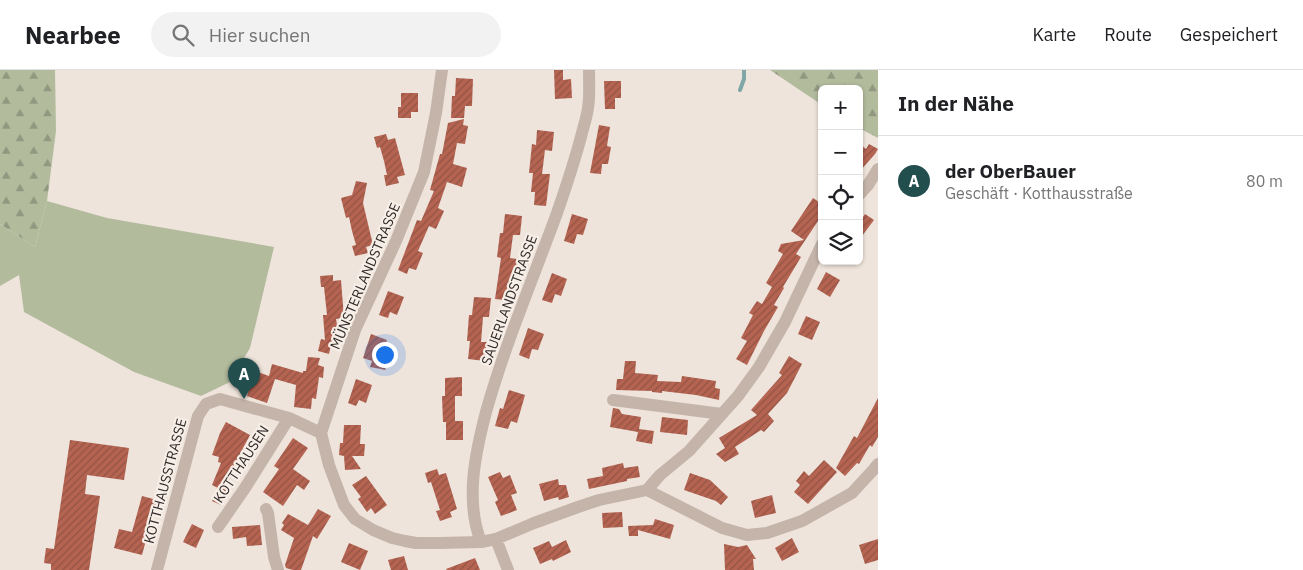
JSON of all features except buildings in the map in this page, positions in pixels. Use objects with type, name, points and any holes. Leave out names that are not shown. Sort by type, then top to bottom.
[{"type":"street","name":"MÜNSTERLANDSTRASSE","points":[[321,433],[355,330],[396,242],[424,172],[436,113],[442,70]]},
{"type":"street","name":"SAUERLANDSTRASSE","points":[[481,542],[475,515],[473,482],[477,449],[494,383],[515,321],[567,185],[588,108],[589,70]]},
{"type":"street","points":[[863,191],[878,169]]},
{"type":"street","points":[[321,433],[329,465],[344,505],[355,519],[363,525],[392,538],[416,543],[481,542],[496,539],[534,523],[599,500],[647,490],[689,451],[738,396],[759,367],[785,322],[818,252]]},
{"type":"street","name":"KOTTHAUSSTRASSE","points":[[157,570],[198,416],[206,404],[220,399],[289,418],[321,433]]},
{"type":"street","points":[[613,400],[722,414]]},
{"type":"street","name":"KOTTHAUSEN","points":[[218,527],[289,418]]},
{"type":"street","points":[[647,490],[722,528],[747,535],[767,533],[802,521],[852,493],[878,464]]},
{"type":"street","points":[[266,509],[278,570]]},
{"type":"street","points":[[496,539],[508,570]]},
{"type":"green space","points":[[0,70],[55,70],[56,131],[47,201],[35,247],[0,224]]},
{"type":"green space","points":[[770,70],[878,70],[878,138],[863,130],[863,85],[818,85],[818,102]]},
{"type":"green space","points":[[47,201],[107,218],[274,247],[250,348],[230,382],[201,396],[134,372],[24,312],[19,275],[0,286],[0,224],[35,247]]},
{"type":"waterway","points":[[740,90],[744,79],[744,70]]},
{"type":"place","name":"der OberBauer","points":[[244,399]]}]
